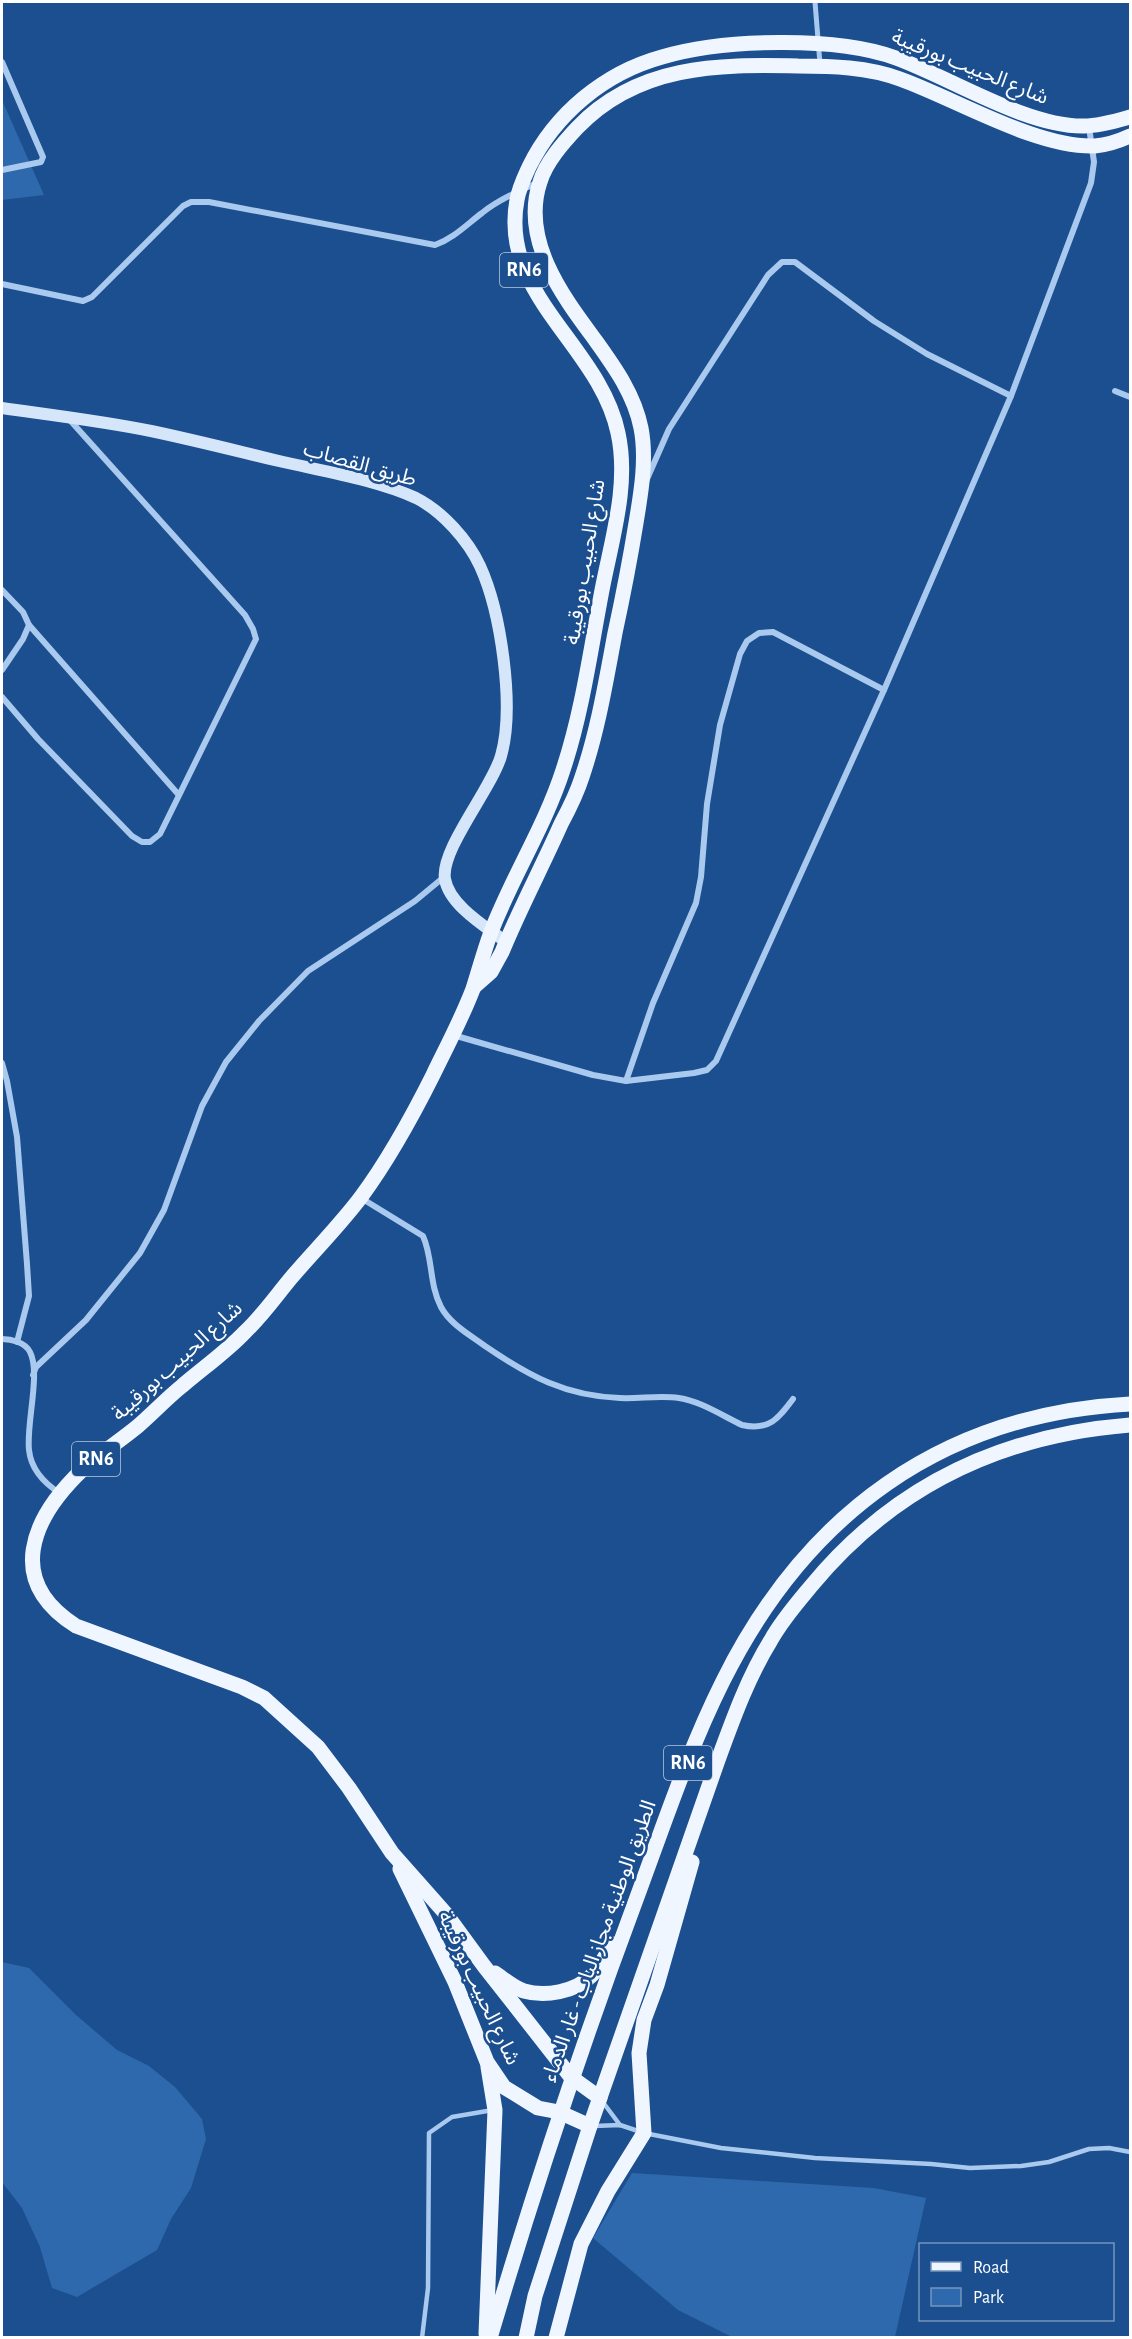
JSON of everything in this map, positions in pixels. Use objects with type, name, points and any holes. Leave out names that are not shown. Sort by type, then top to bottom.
[{"type":"main road","name":"شارع الحبيب بورقيبة","points":[[600,2098],[571,2077],[446,1914],[392,1853],[349,1788],[318,1747],[264,1698],[242,1687],[76,1626],[58,1615],[45,1601],[34,1582],[32,1570],[34,1545],[46,1515],[82,1470],[140,1425],[176,1390],[245,1333],[361,1197],[409,1122],[453,1035],[472,989],[491,930],[562,773],[590,663],[622,490],[620,438],[611,408],[594,374],[532,287],[519,258],[514,234],[518,190],[538,150],[554,126],[598,87],[654,59],[694,48],[748,43],[860,48],[890,56],[1029,115],[1060,124],[1089,127],[1131,117]]},
{"type":"main road","points":[[726,45],[729,65]]},
{"type":"main road","name":"شارع الحبيب بورقيبة","points":[[472,989],[490,972],[506,942],[582,779],[595,733],[627,578],[640,496],[644,450],[641,427],[632,398],[614,365],[571,308],[548,270],[535,222],[536,198],[548,164],[576,129],[621,94],[647,81],[686,70],[729,65],[841,67],[897,77],[1023,131],[1059,141],[1093,146],[1131,136]]},
{"type":"main road","name":"طريق القصاب","points":[[2,408],[149,431],[356,478],[415,498],[430,507],[459,534],[480,565],[494,608],[500,637],[506,720],[501,756],[480,800],[456,839],[444,877]]},
{"type":"main road","points":[[444,877],[449,892],[456,901],[506,942]]},
{"type":"main road","name":"الطريق الوطنية مجاز الباب - غار الدماء","points":[[488,2337],[571,2077],[678,1786],[723,1681],[761,1615],[794,1568],[825,1534],[872,1494],[908,1470],[961,1442],[1021,1421],[1093,1406],[1131,1404]]},
{"type":"main road","name":"RN6","points":[[526,2337],[535,2296],[590,2126],[718,1760],[737,1707],[771,1639],[827,1567],[863,1530],[907,1498],[952,1471],[1005,1449],[1065,1432],[1131,1425]]},
{"type":"main road","points":[[556,2337],[581,2244],[608,2191],[644,2133],[639,2053],[644,2020],[657,1985],[718,1760]]},
{"type":"main road","name":"شارع الحبيب بورقيبة","points":[[392,1853],[424,1923],[455,1982],[487,2062],[504,2087],[520,2099],[538,2108],[560,2112],[590,2126]]},
{"type":"main road","points":[[484,1966],[522,1990],[539,1993],[561,1991],[578,1986],[592,1976],[626,1925]]},
{"type":"main road","points":[[487,2062],[495,2110],[488,2337]]},
{"type":"street","points":[[815,2],[820,66]]},
{"type":"street","points":[[2,62],[42,157],[41,162],[2,170]]},
{"type":"street","points":[[453,1035],[593,1075],[626,1081],[694,1074],[707,1070],[716,1061],[884,690],[1011,396],[1091,183],[1094,162],[1089,127]]},
{"type":"street","points":[[2,284],[83,301],[92,297],[171,216],[191,202],[209,202],[435,245],[451,239],[484,211],[518,190],[540,182]]},
{"type":"street","points":[[640,496],[669,429],[768,275],[782,262],[795,262],[874,321],[927,354],[1011,396]]},
{"type":"street","points":[[1115,391],[1131,397]]},
{"type":"street","points":[[2,697],[38,739],[124,828],[142,842],[150,842],[160,834],[256,639],[245,615],[67,418]]},
{"type":"street","points":[[2,590],[23,612],[29,625],[178,794]]},
{"type":"street","points":[[2,670],[23,639],[29,625]]},
{"type":"street","points":[[626,1081],[653,1003],[696,903],[701,877],[707,804],[720,725],[740,654],[747,641],[759,633],[773,632],[884,690]]},
{"type":"street","points":[[33,1376],[36,1367],[86,1320],[140,1253],[164,1210],[202,1106],[226,1062],[259,1021],[308,971],[415,901],[444,877]]},
{"type":"street","points":[[2,1063],[17,1137],[29,1296],[17,1342]]},
{"type":"street","points":[[361,1197],[423,1236],[432,1282],[441,1308],[452,1321],[514,1366],[550,1386],[619,1398],[651,1396],[682,1398],[750,1427],[759,1427],[778,1419],[793,1399]]},
{"type":"street","points":[[2,1339],[27,1346],[31,1353],[33,1376],[29,1451],[36,1471],[50,1487],[62,1495]]},
{"type":"lane","points":[[600,2098],[620,2125]]},
{"type":"lane","points":[[422,2337],[428,2288],[429,2133],[452,2117],[495,2110]]},
{"type":"lane","points":[[590,2126],[620,2125],[644,2133],[721,2148],[815,2158],[970,2168],[1021,2166],[1049,2162],[1089,2149],[1109,2148],[1131,2152]]},
{"type":"green space","points":[[2,100],[44,195],[2,200]]},
{"type":"green space","points":[[2,1962],[29,1968],[76,2015],[117,2050],[149,2066],[175,2087],[202,2119],[206,2139],[191,2188],[171,2219],[157,2250],[77,2297],[52,2288],[40,2247],[22,2208],[2,2182]]},
{"type":"green space","points":[[632,2173],[874,2188],[926,2198],[895,2337],[732,2337],[678,2310],[593,2238]]}]
